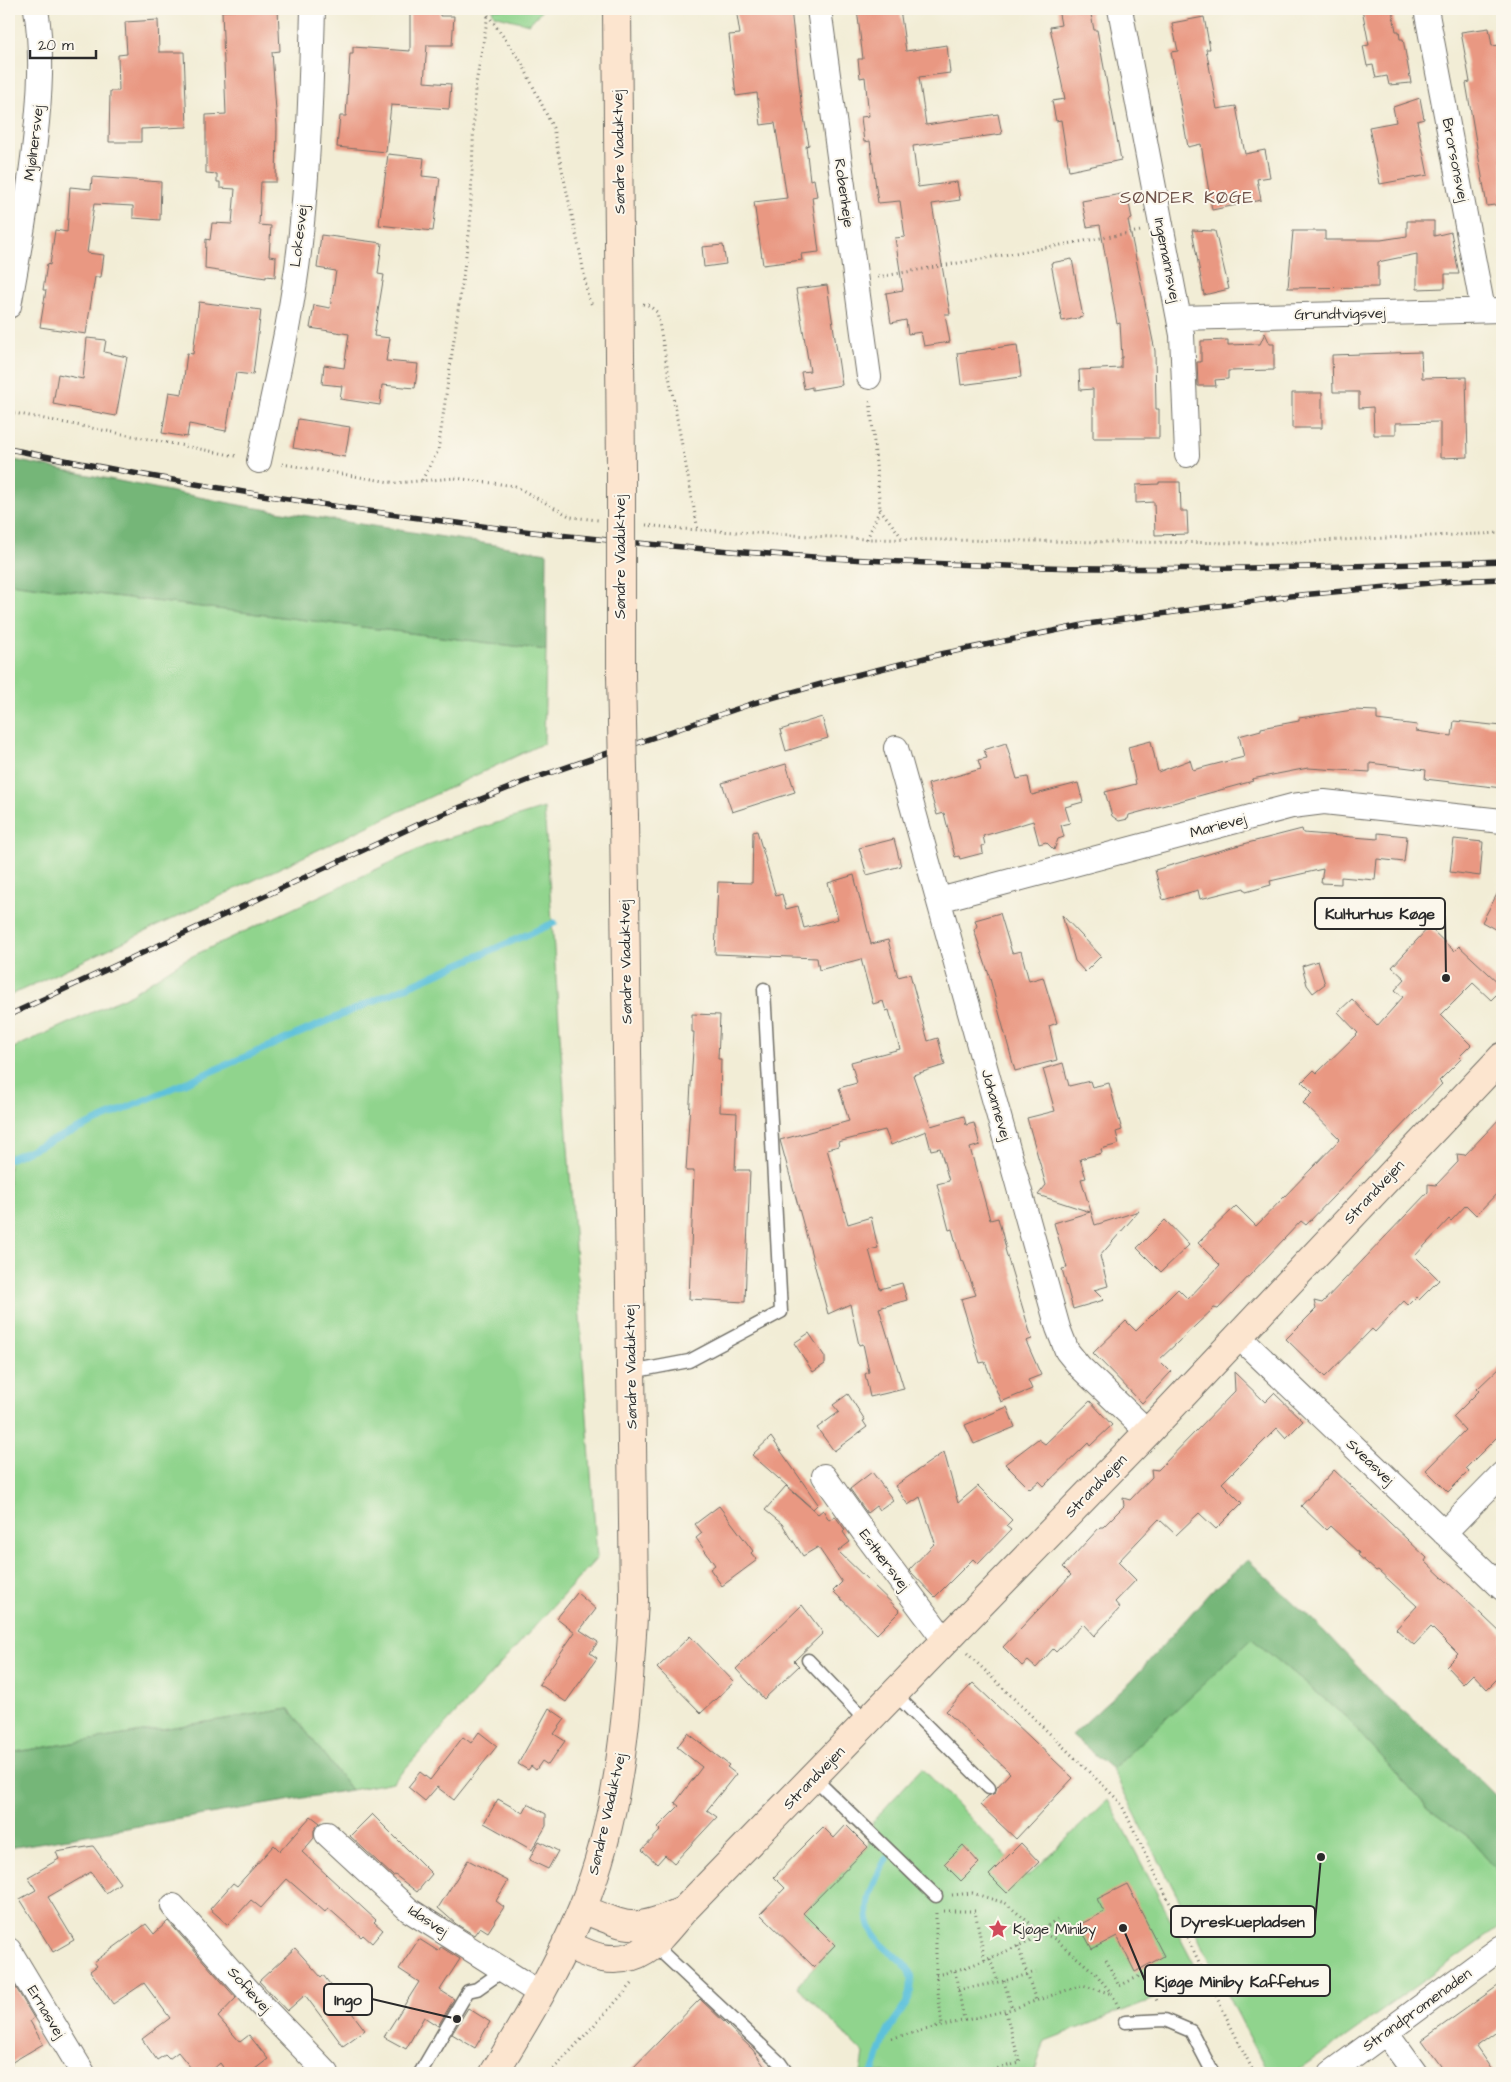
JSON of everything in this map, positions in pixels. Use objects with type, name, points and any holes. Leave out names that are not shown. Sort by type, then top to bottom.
[{"type":"main road","name":"Søndre Viaduktvej","points":[[582,1909],[594,1875],[612,1808],[622,1756],[628,1706],[634,1600],[621,675],[617,9]]},
{"type":"main road","name":"Strandvejen","points":[[566,1944],[602,1958],[625,1958],[640,1955],[654,1945],[684,1910],[868,1723],[1148,1432],[1502,1057]]},
{"type":"main road","name":"Strandvejen","points":[[582,1909],[619,1924],[638,1927],[656,1923],[684,1910]]},
{"type":"main road","points":[[494,2073],[541,1994],[582,1909]]},
{"type":"street","name":"Mjølnersvej","points":[[9,306],[31,173],[41,88],[40,36],[36,9]]},
{"type":"street","name":"Lokesvej","points":[[259,461],[286,328],[301,235],[311,107],[313,9]]},
{"type":"street","name":"Robenheje","points":[[819,9],[868,377]]},
{"type":"street","name":"Ingemannsvej","points":[[1120,9],[1182,335],[1186,454]]},
{"type":"street","name":"Brorsonsvej","points":[[1426,9],[1493,310]]},
{"type":"street","name":"Grundtvigsvej","points":[[1178,318],[1493,310]]},
{"type":"street","name":"Johannevej","points":[[896,748],[1058,1328],[1067,1351],[1080,1367],[1148,1432]]},
{"type":"street","name":"Marievej","points":[[939,900],[1292,806],[1324,802],[1502,821]]},
{"type":"street","name":"Sveasvej","points":[[1238,1336],[1502,1588]]},
{"type":"street","points":[[1444,1533],[1502,1474]]},
{"type":"street","name":"Esthersvej","points":[[824,1476],[863,1531],[948,1640]]},
{"type":"street","name":"Idasvej","points":[[326,1834],[410,1910],[541,1994]]},
{"type":"street","name":"Sofievej","points":[[173,1906],[262,2006],[326,2073]]},
{"type":"street","name":"Strandpromenaden","points":[[1331,2073],[1502,1947]]},
{"type":"street","name":"Ernasvej","points":[[9,1950],[83,2073]]},
{"type":"street","points":[[1386,2033],[1415,2073]]},
{"type":"lane","points":[[631,1372],[689,1361],[781,1312],[764,990]]},
{"type":"lane","points":[[808,1660],[868,1723]]},
{"type":"lane","points":[[895,1694],[989,1788]]},
{"type":"lane","points":[[814,1778],[936,1896]]},
{"type":"lane","points":[[654,1945],[780,2063],[787,2073]]},
{"type":"lane","points":[[420,2073],[468,1991],[477,1989],[504,1970]]},
{"type":"lane","points":[[1125,2022],[1165,2020],[1191,2031],[1213,2073]]},
{"type":"path","points":[[422,481],[438,451],[470,228],[475,89],[488,15],[487,9]]},
{"type":"path","points":[[488,15],[522,63],[553,128],[588,297],[594,307],[598,309],[620,297],[648,305],[657,312],[698,530]]},
{"type":"path","points":[[856,281],[1161,228]]},
{"type":"path","points":[[866,538],[880,509],[868,377]]},
{"type":"path","points":[[9,412],[259,461],[396,483],[456,478],[515,486],[571,517],[608,521]]},
{"type":"path","points":[[880,509],[903,539]]},
{"type":"path","points":[[644,525],[698,530],[866,538],[1270,543],[1502,534]]},
{"type":"path","points":[[948,1640],[1120,1802],[1254,2073]]},
{"type":"path","points":[[936,1896],[972,1893],[1005,1903],[1042,1933],[1055,1939],[1096,1974],[1112,1994],[1125,2022]]},
{"type":"path","points":[[942,2025],[936,1975],[936,1911],[975,1911],[984,1961]]},
{"type":"path","points":[[936,1975],[955,1971],[990,1959],[1040,1936],[1044,1928],[1057,1920]]},
{"type":"path","points":[[1018,1946],[1036,2001]]},
{"type":"path","points":[[990,1959],[998,1982]]},
{"type":"path","points":[[1106,1960],[1120,1986],[1144,1974],[1165,2020]]},
{"type":"path","points":[[955,1971],[964,2020]]},
{"type":"path","points":[[958,1990],[1004,1981],[1036,1972]]},
{"type":"path","points":[[550,2073],[636,1981]]},
{"type":"path","points":[[1004,1981],[1012,2009]]},
{"type":"path","points":[[892,2038],[1012,2009],[1082,1985],[1112,1994]]},
{"type":"path","points":[[978,2073],[1020,2063],[1005,2010]]},
{"type":"green space","points":[[492,9],[543,9],[529,24],[494,15]]},
{"type":"green space","points":[[9,459],[244,506],[547,553],[546,650],[9,583]]},
{"type":"green space","points":[[9,583],[546,650],[544,743],[9,996]]},
{"type":"green space","points":[[544,808],[597,1558],[393,1782],[351,1790],[289,1709],[9,1753],[9,1050],[128,996],[184,960],[430,844]]},
{"type":"green space","points":[[1248,1560],[1323,1630],[1385,1696],[1451,1751],[1502,1802],[1502,1876],[1469,1838],[1428,1808],[1346,1717],[1252,1639],[1112,1769],[1072,1735],[1132,1680],[1212,1590]]},
{"type":"green space","points":[[1250,1637],[1346,1717],[1428,1808],[1469,1838],[1502,1876],[1502,1925],[1295,2073],[1268,2073],[1112,1769]]},
{"type":"green space","points":[[289,1709],[351,1790],[9,1848],[9,1753]]},
{"type":"green space","name":"Kjøge Miniby","points":[[922,1768],[1027,1877],[1108,1799],[1202,1980],[1045,2041],[1034,2073],[861,2073],[864,2054],[797,1986],[835,1945],[803,1913],[868,1847],[873,1821]]},
{"type":"building","points":[[278,9],[280,51],[272,52],[277,126],[276,182],[261,182],[259,225],[271,226],[269,256],[276,257],[275,277],[266,276],[266,278],[205,269],[206,239],[210,240],[212,223],[232,224],[235,189],[220,188],[220,182],[217,182],[217,174],[206,173],[206,115],[226,114],[222,11]]},
{"type":"building","points":[[410,9],[440,9],[440,16],[454,16],[452,45],[427,45],[424,82],[451,84],[449,109],[391,105],[386,152],[337,147],[340,116],[346,116],[350,54],[353,54],[353,47],[410,51]]},
{"type":"building","points":[[736,9],[791,9],[801,101],[809,145],[806,146],[810,180],[814,179],[817,196],[812,197],[819,252],[801,254],[802,260],[763,265],[754,202],[787,198],[775,123],[761,125],[757,93],[736,96],[729,35],[740,34]]},
{"type":"building","points":[[857,9],[900,9],[906,51],[947,45],[950,73],[919,77],[926,125],[998,114],[1002,134],[913,146],[918,187],[957,182],[960,200],[932,204],[950,314],[945,314],[950,342],[924,346],[921,332],[908,334],[906,320],[891,323],[886,293],[903,290],[895,238],[905,237],[900,201],[878,203],[870,141],[864,142],[861,117],[869,116],[865,77],[860,78],[858,59],[863,59]]},
{"type":"building","points":[[1058,9],[1090,9],[1094,30],[1097,30],[1121,160],[1069,171],[1061,120],[1056,121],[1052,101],[1065,99],[1050,27],[1061,25]]},
{"type":"building","points":[[1362,9],[1392,9],[1396,31],[1399,31],[1400,39],[1403,39],[1411,83],[1389,85],[1387,76],[1376,78],[1373,65],[1367,66],[1363,46],[1369,45]]},
{"type":"building","points":[[1204,17],[1210,49],[1206,49],[1217,109],[1236,106],[1245,154],[1265,150],[1270,177],[1257,179],[1261,200],[1212,210],[1201,144],[1188,147],[1171,52],[1178,51],[1172,23]]},
{"type":"building","points":[[158,20],[159,52],[184,52],[187,127],[141,129],[141,142],[109,142],[110,91],[119,91],[118,55],[127,54],[125,22]]},
{"type":"building","points":[[1489,28],[1492,46],[1500,45],[1502,57],[1502,204],[1487,206],[1466,83],[1470,82],[1461,32]]},
{"type":"building","points":[[1420,98],[1424,119],[1417,121],[1428,175],[1380,184],[1369,127],[1396,122],[1393,107]]},
{"type":"building","points":[[388,154],[424,158],[422,176],[440,178],[433,231],[379,225]]},
{"type":"building","points":[[92,177],[161,182],[160,220],[133,218],[133,206],[94,204],[87,253],[104,255],[101,277],[95,277],[86,334],[40,327],[46,290],[43,290],[47,264],[50,265],[55,230],[67,232],[70,187],[91,189]]},
{"type":"building","points":[[1127,193],[1132,219],[1128,220],[1155,351],[1156,409],[1159,409],[1159,438],[1093,438],[1093,389],[1080,390],[1079,370],[1121,368],[1122,358],[1120,323],[1117,324],[1100,225],[1087,227],[1082,201]]},
{"type":"building","points":[[1407,221],[1434,221],[1434,236],[1451,232],[1459,274],[1445,274],[1445,288],[1417,289],[1417,254],[1378,262],[1378,287],[1288,288],[1293,231],[1325,231],[1325,240],[1381,240],[1407,236]]},
{"type":"building","points":[[1192,230],[1215,231],[1229,289],[1204,295]]},
{"type":"building","points":[[321,235],[382,243],[378,274],[384,275],[374,336],[390,338],[386,361],[418,364],[415,388],[382,385],[380,405],[340,399],[342,386],[322,384],[324,365],[344,368],[349,334],[310,328],[314,305],[330,308],[336,271],[317,268]]},
{"type":"building","points":[[723,245],[726,264],[704,267],[702,247]]},
{"type":"building","points":[[1072,259],[1083,317],[1062,321],[1051,263]]},
{"type":"building","points":[[827,285],[842,385],[812,390],[812,387],[804,389],[801,372],[810,371],[796,289]]},
{"type":"building","points":[[199,302],[261,310],[253,375],[236,373],[226,431],[189,424],[187,437],[162,433],[169,392],[182,394],[187,353],[193,354]]},
{"type":"building","points":[[1265,333],[1270,344],[1274,344],[1274,370],[1228,371],[1228,379],[1215,380],[1216,386],[1198,386],[1197,362],[1201,362],[1201,341],[1228,340],[1228,345],[1260,344]]},
{"type":"building","points":[[87,338],[106,340],[104,352],[127,357],[116,416],[53,404],[58,374],[83,379]]},
{"type":"building","points":[[1017,345],[1021,377],[961,385],[957,353]]},
{"type":"building","points":[[1421,352],[1422,378],[1466,377],[1468,457],[1440,458],[1440,422],[1396,423],[1396,435],[1374,435],[1373,407],[1359,408],[1359,392],[1333,392],[1332,355]]},
{"type":"building","points":[[1292,393],[1322,393],[1322,428],[1292,428]]},
{"type":"building","points":[[298,419],[350,427],[345,457],[293,448]]},
{"type":"building","points":[[1159,482],[1180,482],[1181,511],[1187,511],[1188,534],[1155,535],[1154,502],[1136,503],[1136,485],[1159,484]]},
{"type":"building","points":[[1353,710],[1377,711],[1377,720],[1417,725],[1416,731],[1452,736],[1454,721],[1502,726],[1502,788],[1425,779],[1426,770],[1370,763],[1370,772],[1308,768],[1252,779],[1253,781],[1129,815],[1128,819],[1119,821],[1112,816],[1105,792],[1136,784],[1128,747],[1151,741],[1158,772],[1190,760],[1193,770],[1244,757],[1239,736],[1261,730],[1261,728],[1299,721],[1299,718]]},
{"type":"building","points":[[822,717],[828,738],[786,751],[780,730]]},
{"type":"building","points":[[1006,743],[1017,779],[1028,777],[1032,795],[1078,783],[1083,802],[1065,807],[1070,823],[1061,825],[1064,837],[1058,839],[1054,850],[1046,842],[1039,844],[1033,821],[983,836],[985,845],[982,846],[983,853],[960,859],[959,856],[955,857],[944,813],[937,815],[928,784],[981,769],[978,760],[987,758],[984,750]]},
{"type":"building","points":[[786,764],[795,792],[732,812],[722,783]]},
{"type":"building","points":[[1302,829],[1303,833],[1378,839],[1378,833],[1407,836],[1404,862],[1377,859],[1375,880],[1341,877],[1341,884],[1321,883],[1323,869],[1270,881],[1271,885],[1246,892],[1244,888],[1200,899],[1198,890],[1163,900],[1155,870]]},
{"type":"building","points":[[757,831],[776,896],[782,894],[786,909],[798,906],[804,928],[838,919],[828,883],[854,875],[871,944],[888,940],[898,977],[910,974],[928,1041],[938,1038],[945,1065],[913,1075],[931,1126],[964,1116],[966,1125],[974,1123],[980,1145],[970,1148],[990,1220],[998,1218],[1005,1249],[1032,1339],[1026,1341],[1041,1375],[1028,1380],[1032,1389],[1001,1402],[985,1362],[980,1363],[961,1299],[976,1295],[963,1260],[961,1261],[952,1229],[949,1230],[937,1184],[949,1181],[940,1148],[931,1150],[926,1131],[891,1145],[885,1130],[838,1142],[839,1146],[827,1149],[848,1224],[871,1217],[878,1248],[869,1250],[880,1289],[902,1283],[907,1300],[879,1308],[904,1389],[870,1397],[865,1374],[869,1372],[863,1344],[859,1345],[850,1304],[828,1314],[780,1140],[849,1121],[839,1088],[857,1083],[851,1062],[900,1049],[889,1010],[886,1011],[883,1001],[873,1004],[861,959],[819,970],[817,958],[715,954],[718,882],[752,883],[753,832]]},
{"type":"building","points":[[894,839],[901,866],[867,875],[859,848]]},
{"type":"building","points":[[1454,839],[1483,842],[1480,876],[1450,872]]},
{"type":"building","points":[[1502,885],[1502,933],[1482,922]]},
{"type":"building","points":[[1000,913],[1012,953],[1021,951],[1029,981],[1043,977],[1057,1023],[1049,1026],[1057,1060],[1015,1071],[989,975],[974,930],[977,926],[975,920]]},
{"type":"building","points":[[1062,915],[1101,956],[1085,972],[1075,961]]},
{"type":"building","points":[[1429,927],[1454,951],[1459,946],[1502,986],[1502,989],[1491,1000],[1473,983],[1441,1015],[1471,1045],[1459,1057],[1461,1059],[1439,1081],[1442,1084],[1306,1225],[1301,1221],[1218,1309],[1214,1308],[1159,1360],[1171,1372],[1142,1403],[1093,1353],[1126,1321],[1136,1331],[1178,1289],[1188,1299],[1220,1265],[1198,1243],[1236,1206],[1256,1226],[1340,1139],[1303,1103],[1313,1093],[1302,1082],[1314,1070],[1317,1073],[1358,1033],[1338,1012],[1352,999],[1377,1026],[1403,997],[1395,990],[1405,979],[1392,967]]},
{"type":"building","points":[[1318,961],[1325,984],[1313,993],[1307,985],[1302,966]]},
{"type":"building","points":[[692,1014],[720,1015],[718,1059],[721,1059],[720,1112],[737,1113],[735,1170],[750,1170],[745,1302],[689,1299],[694,1171],[686,1171],[694,1032],[692,1032]]},
{"type":"building","points":[[1063,1063],[1069,1086],[1090,1081],[1092,1087],[1109,1083],[1122,1130],[1116,1132],[1119,1144],[1101,1149],[1102,1153],[1080,1159],[1086,1178],[1081,1179],[1095,1225],[1139,1211],[1100,1256],[1108,1286],[1094,1290],[1104,1300],[1073,1309],[1062,1269],[1067,1268],[1054,1223],[1090,1212],[1038,1195],[1046,1185],[1027,1118],[1055,1111],[1043,1069]]},
{"type":"building","points":[[1502,1116],[1502,1188],[1476,1215],[1466,1205],[1451,1221],[1449,1219],[1415,1256],[1439,1280],[1419,1300],[1416,1297],[1408,1305],[1404,1301],[1375,1332],[1372,1329],[1325,1377],[1286,1339],[1316,1309],[1314,1301],[1322,1303],[1428,1192],[1428,1184],[1436,1185],[1458,1162],[1457,1154],[1465,1155]]},
{"type":"building","points":[[1165,1220],[1189,1245],[1161,1272],[1137,1248]]},
{"type":"building","points":[[809,1333],[825,1357],[825,1364],[813,1372],[794,1343]]},
{"type":"building","points":[[1502,1365],[1502,1432],[1466,1468],[1469,1471],[1448,1492],[1426,1470],[1465,1430],[1453,1417],[1479,1391],[1477,1389]]},
{"type":"building","points":[[1234,1372],[1265,1402],[1274,1393],[1303,1421],[1286,1438],[1277,1428],[1222,1483],[1242,1503],[1216,1529],[1199,1513],[1176,1535],[1159,1519],[1118,1562],[1136,1580],[1115,1602],[1120,1608],[1094,1636],[1083,1624],[1056,1652],[1053,1649],[1036,1668],[1028,1661],[1022,1666],[1003,1647],[1071,1575],[1063,1567],[1100,1527],[1103,1527],[1124,1506],[1123,1498],[1130,1500],[1152,1477],[1151,1469],[1158,1470],[1235,1391]]},
{"type":"building","points":[[848,1394],[865,1420],[863,1421],[867,1427],[834,1451],[817,1428],[839,1412],[833,1405]]},
{"type":"building","points":[[1090,1401],[1112,1425],[1090,1446],[1088,1443],[1044,1486],[1039,1481],[1030,1489],[1005,1464],[1038,1439],[1045,1444]]},
{"type":"building","points":[[1007,1407],[1015,1427],[974,1444],[965,1425]]},
{"type":"building","points":[[771,1437],[818,1504],[813,1509],[752,1455]]},
{"type":"building","points":[[944,1452],[958,1503],[978,1486],[1012,1520],[1006,1526],[1011,1530],[978,1564],[973,1559],[935,1597],[909,1570],[935,1543],[920,1497],[908,1505],[895,1486]]},
{"type":"building","points":[[1334,1470],[1427,1558],[1425,1561],[1502,1634],[1502,1674],[1487,1689],[1473,1674],[1463,1684],[1446,1666],[1458,1654],[1431,1627],[1414,1645],[1396,1629],[1417,1606],[1378,1570],[1376,1571],[1358,1555],[1359,1553],[1330,1526],[1326,1530],[1301,1506]]},
{"type":"building","points":[[872,1472],[893,1500],[879,1510],[876,1506],[867,1513],[850,1489]]},
{"type":"building","points":[[786,1486],[818,1514],[823,1510],[829,1520],[835,1516],[845,1530],[843,1532],[850,1542],[838,1551],[900,1611],[877,1634],[833,1591],[842,1582],[818,1547],[803,1556],[782,1524],[765,1510]]},
{"type":"building","points":[[719,1506],[753,1551],[751,1553],[757,1560],[722,1586],[710,1569],[715,1565],[696,1538],[702,1533],[695,1524]]},
{"type":"building","points":[[577,1593],[596,1609],[580,1630],[598,1642],[590,1653],[597,1658],[566,1702],[539,1684],[575,1632],[557,1618]]},
{"type":"building","points":[[802,1605],[823,1633],[794,1661],[799,1666],[764,1699],[736,1669]]},
{"type":"building","points":[[690,1636],[734,1682],[701,1713],[657,1668]]},
{"type":"building","points":[[973,1683],[1073,1778],[1016,1839],[980,1805],[988,1796],[995,1793],[997,1787],[1010,1773],[946,1711]]},
{"type":"building","points":[[549,1708],[565,1719],[554,1734],[565,1741],[548,1765],[542,1761],[536,1770],[531,1766],[528,1770],[518,1764]]},
{"type":"building","points":[[479,1732],[497,1746],[454,1800],[437,1787],[425,1801],[408,1787],[420,1772],[430,1780],[463,1737],[471,1743]]},
{"type":"building","points":[[688,1733],[729,1765],[727,1767],[736,1774],[707,1810],[717,1817],[674,1863],[665,1855],[657,1864],[642,1850],[661,1830],[658,1827],[679,1806],[675,1803],[702,1767],[677,1747]]},
{"type":"building","points":[[498,1799],[523,1813],[528,1804],[546,1814],[546,1826],[532,1850],[484,1823]]},
{"type":"building","points":[[372,1814],[432,1874],[417,1892],[395,1875],[393,1876],[350,1836]]},
{"type":"building","points":[[311,1816],[320,1823],[314,1830],[314,1838],[302,1852],[376,1920],[374,1922],[383,1930],[372,1943],[363,1935],[361,1937],[328,1908],[325,1912],[287,1879],[261,1908],[251,1900],[228,1925],[210,1909],[233,1883],[237,1886],[274,1845],[280,1851]]},
{"type":"building","points":[[846,1825],[868,1847],[803,1913],[835,1945],[814,1967],[760,1914],[785,1888],[774,1877],[800,1850],[823,1827],[834,1838]]},
{"type":"building","points":[[539,1841],[558,1851],[548,1869],[529,1860]]},
{"type":"building","points":[[1021,1843],[1039,1862],[1007,1893],[989,1875]]},
{"type":"building","points":[[963,1845],[979,1863],[961,1881],[944,1864]]},
{"type":"building","points":[[93,1846],[120,1883],[106,1893],[91,1872],[48,1897],[74,1940],[53,1952],[20,1899],[36,1890],[28,1877],[59,1859],[56,1852]]},
{"type":"building","points":[[468,1860],[508,1881],[496,1901],[504,1907],[488,1932],[480,1927],[474,1935],[456,1924],[438,1908]]},
{"type":"building","points":[[1127,1884],[1164,1956],[1135,1972],[1117,1936],[1092,1949],[1079,1925],[1104,1912],[1097,1899]]},
{"type":"building","points":[[168,1921],[236,1998],[218,2017],[240,2042],[249,2035],[268,2059],[250,2073],[227,2073],[220,2063],[209,2073],[195,2073],[178,2052],[169,2059],[165,2055],[157,2060],[142,2039],[170,2018],[144,1983],[113,2004],[90,1971],[97,1966],[94,1962],[146,1924],[154,1934]]},
{"type":"building","points":[[419,1939],[438,1951],[441,1947],[460,1959],[440,1990],[454,1999],[438,2026],[424,2017],[406,2049],[384,2037],[419,1982],[399,1969]]},
{"type":"building","points":[[295,1948],[321,1977],[323,1975],[365,2030],[343,2046],[305,1995],[287,2011],[259,1981]]},
{"type":"building","points":[[9,1976],[34,2018],[30,2021],[43,2044],[9,2064]]},
{"type":"building","points":[[1502,1983],[1502,2028],[1476,2047],[1494,2073],[1446,2073],[1422,2040]]},
{"type":"building","points":[[700,1999],[753,2050],[769,2073],[628,2073]]},
{"type":"building","points":[[468,2008],[490,2022],[475,2048],[452,2034]]},
{"type":"waterway","points":[[9,1159],[554,923]]},
{"type":"waterway","points":[[873,2073],[887,2033],[908,2000],[911,1984],[910,1974],[906,1966],[877,1939],[868,1917],[870,1894],[886,1859]]},
{"type":"railway","points":[[9,449],[137,474],[394,515],[523,531],[782,555],[1042,567],[1157,569],[1272,568],[1502,561]]},
{"type":"railway","points":[[9,1015],[428,820],[529,780],[754,703],[832,681],[941,654],[1088,624],[1290,596],[1452,581],[1502,579]]},
{"type":"place","name":"Kulturhus Køge","points":[[1446,978]]},
{"type":"place","name":"Dyreskuepladsen","points":[[1321,1857]]},
{"type":"place","name":"Kjøge Miniby Kaffehus","points":[[1123,1928]]},
{"type":"place","name":"Kjøge Miniby","points":[[998,1929]]},
{"type":"place","name":"Ingo","points":[[457,2019]]},
{"type":"district","name":"SØNDER KØGE","points":[[1187,197]]}]
